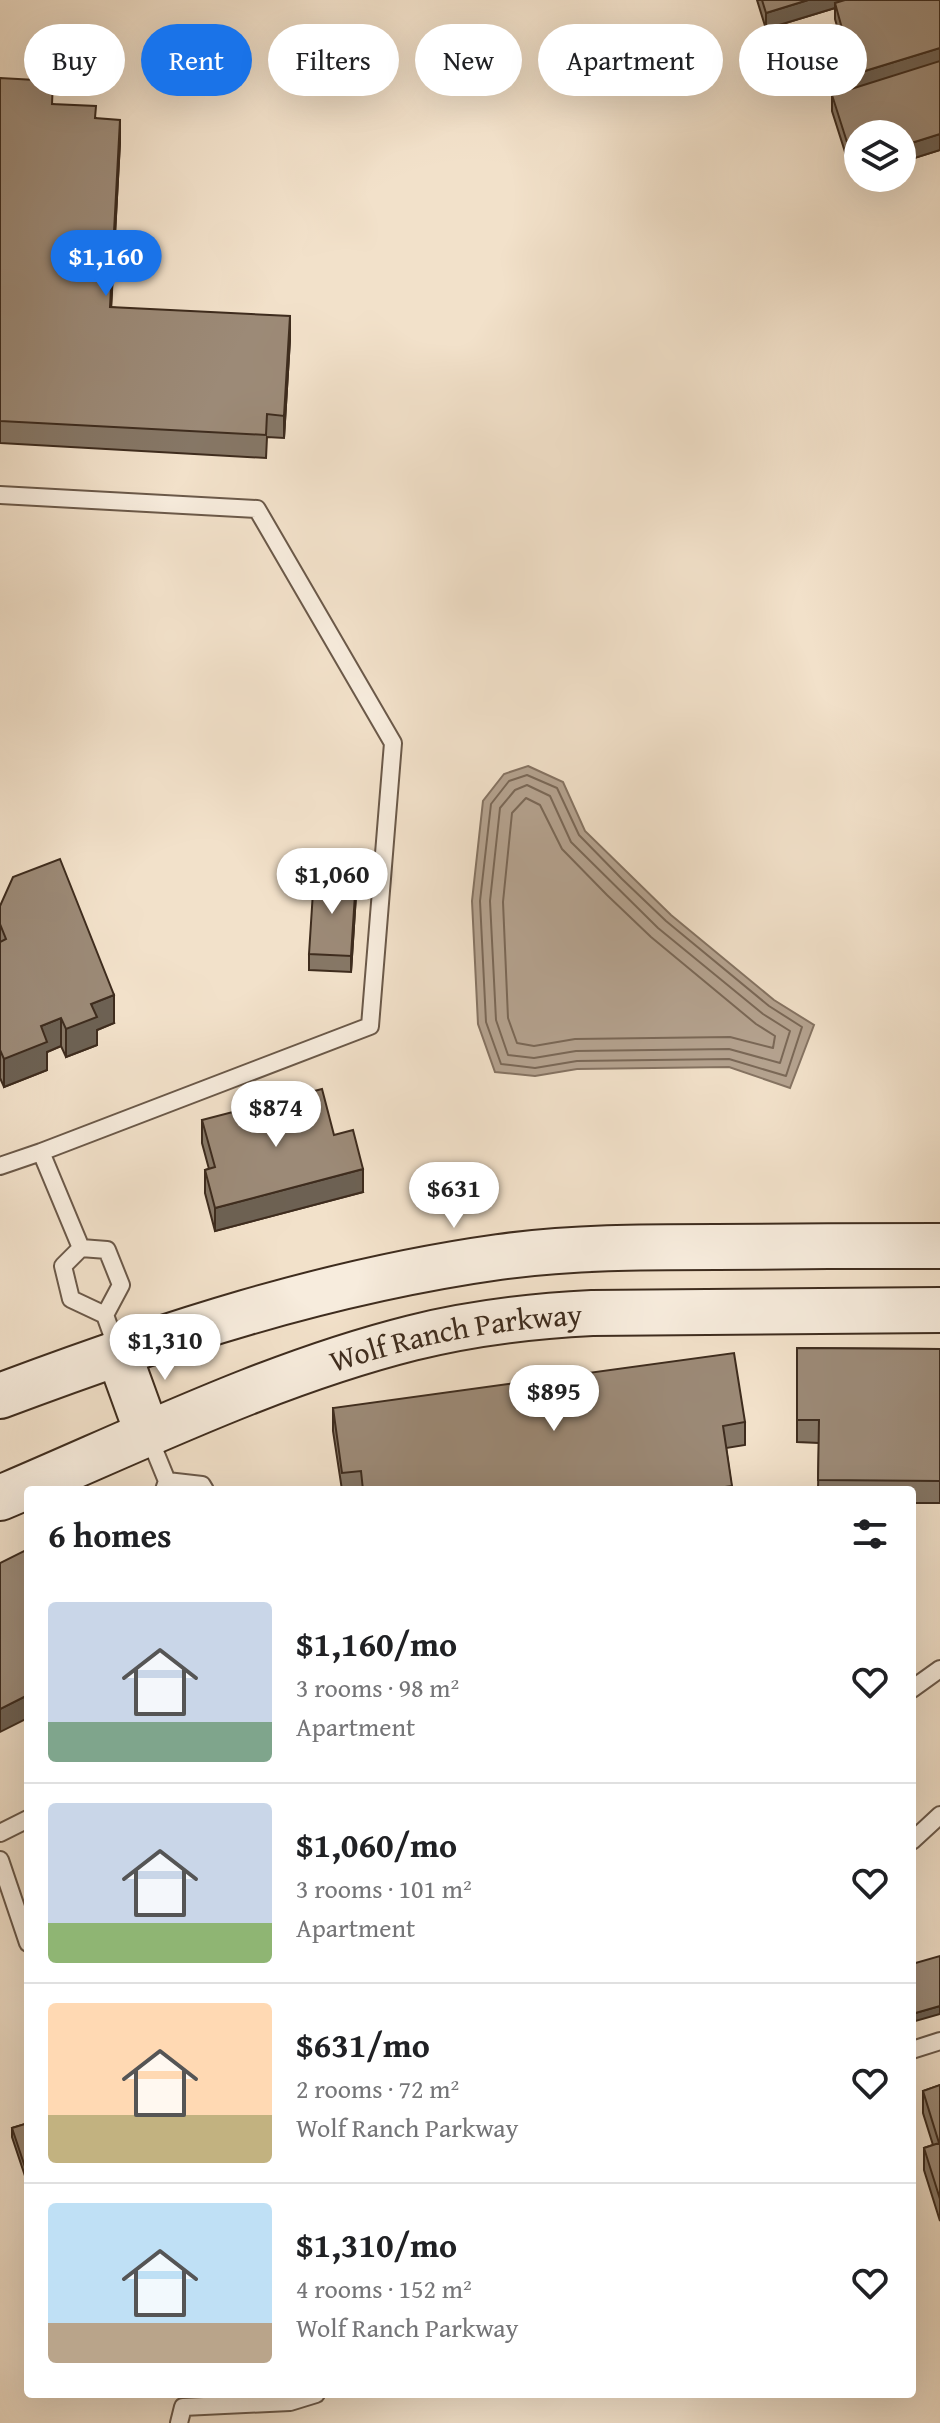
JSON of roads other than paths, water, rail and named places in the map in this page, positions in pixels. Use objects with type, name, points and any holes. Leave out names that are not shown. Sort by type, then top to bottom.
[{"type":"street","points":[[0,1396],[111,1333],[501,1257],[609,1247],[940,1246]]},
{"type":"street","name":"Wolf Ranch Parkway","points":[[28,1486],[302,1371],[400,1342],[476,1324],[592,1313],[940,1310]]},
{"type":"street","points":[[111,1333],[148,1435]]},
{"type":"street","name":"Wolf Ranch Parkway","points":[[0,1498],[24,1488]]},
{"type":"lane","points":[[0,495],[257,509],[393,743],[370,1026],[0,1166]]},
{"type":"lane","points":[[41,1152],[81,1248]]},
{"type":"lane","points":[[81,1248],[107,1250],[121,1285],[111,1333],[71,1299],[63,1266],[81,1248]]},
{"type":"lane","points":[[148,1435],[166,1485],[203,1486]]},
{"type":"lane","points":[[916,1686],[940,1669]]},
{"type":"lane","points":[[916,1837],[940,1815]]},
{"type":"lane","points":[[0,1833],[24,1821]]},
{"type":"lane","points":[[0,1860],[24,1931]]},
{"type":"lane","points":[[916,2049],[940,2041]]},
{"type":"lane","points":[[180,2408],[290,2402],[303,2398]]},
{"type":"water","points":[[528,766],[563,782],[585,831],[671,915],[774,1000],[814,1025],[790,1088],[729,1067],[577,1069],[535,1076],[495,1072],[478,1024],[472,901],[483,801],[504,774]]}]
